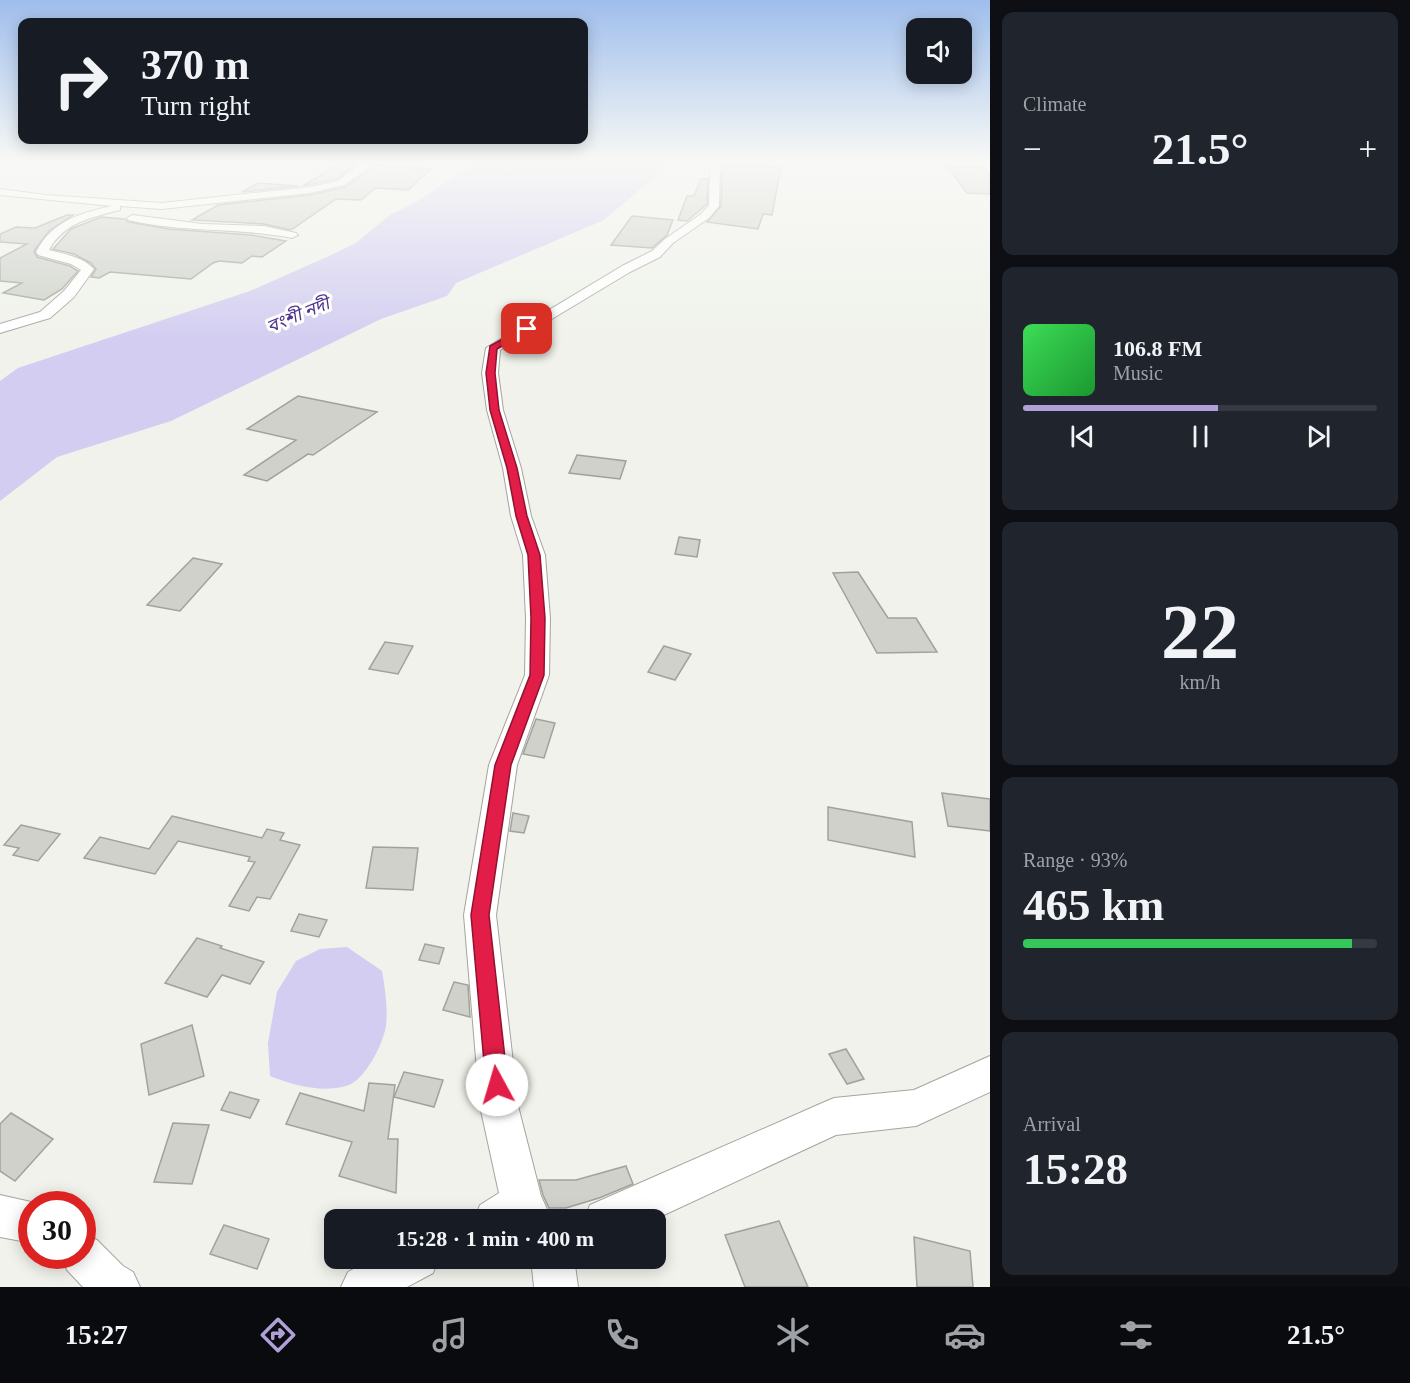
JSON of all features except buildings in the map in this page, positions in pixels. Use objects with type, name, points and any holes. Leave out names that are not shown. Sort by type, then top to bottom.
[{"type":"street","points":[[0,329],[45,315],[69,294],[88,269],[75,261],[42,252],[46,241],[59,227],[67,223]]},
{"type":"street","points":[[173,223],[203,227],[264,229],[292,235]]},
{"type":"street","points":[[515,1209],[499,1106],[480,915],[503,765],[537,675],[538,618],[534,555],[521,516],[512,468],[495,410],[490,373],[493,348],[626,269],[656,254],[669,241],[695,223]]},
{"type":"street","points":[[629,1209],[834,1117],[916,1108],[990,1073]]},
{"type":"street","points":[[0,1216],[18,1219]]},
{"type":"street","points":[[96,1269],[118,1287]]},
{"type":"street","points":[[363,1287],[397,1269]]},
{"type":"street","points":[[554,1269],[556,1287]]},
{"type":"water","name":"বংশী নদী","points":[[380,223],[597,223],[456,283],[447,296],[381,319],[171,421],[57,457],[0,501],[0,381],[18,368],[250,291],[356,243]]},
{"type":"water","points":[[347,947],[382,971],[386,1026],[372,1061],[353,1083],[336,1088],[307,1087],[270,1076],[268,1043],[277,992],[296,961],[320,949]]},
{"type":"route","points":[[497,1085],[480,915],[503,765],[537,675],[538,618],[534,555],[521,516],[512,468],[495,410],[490,373],[493,348],[527,329]]}]
